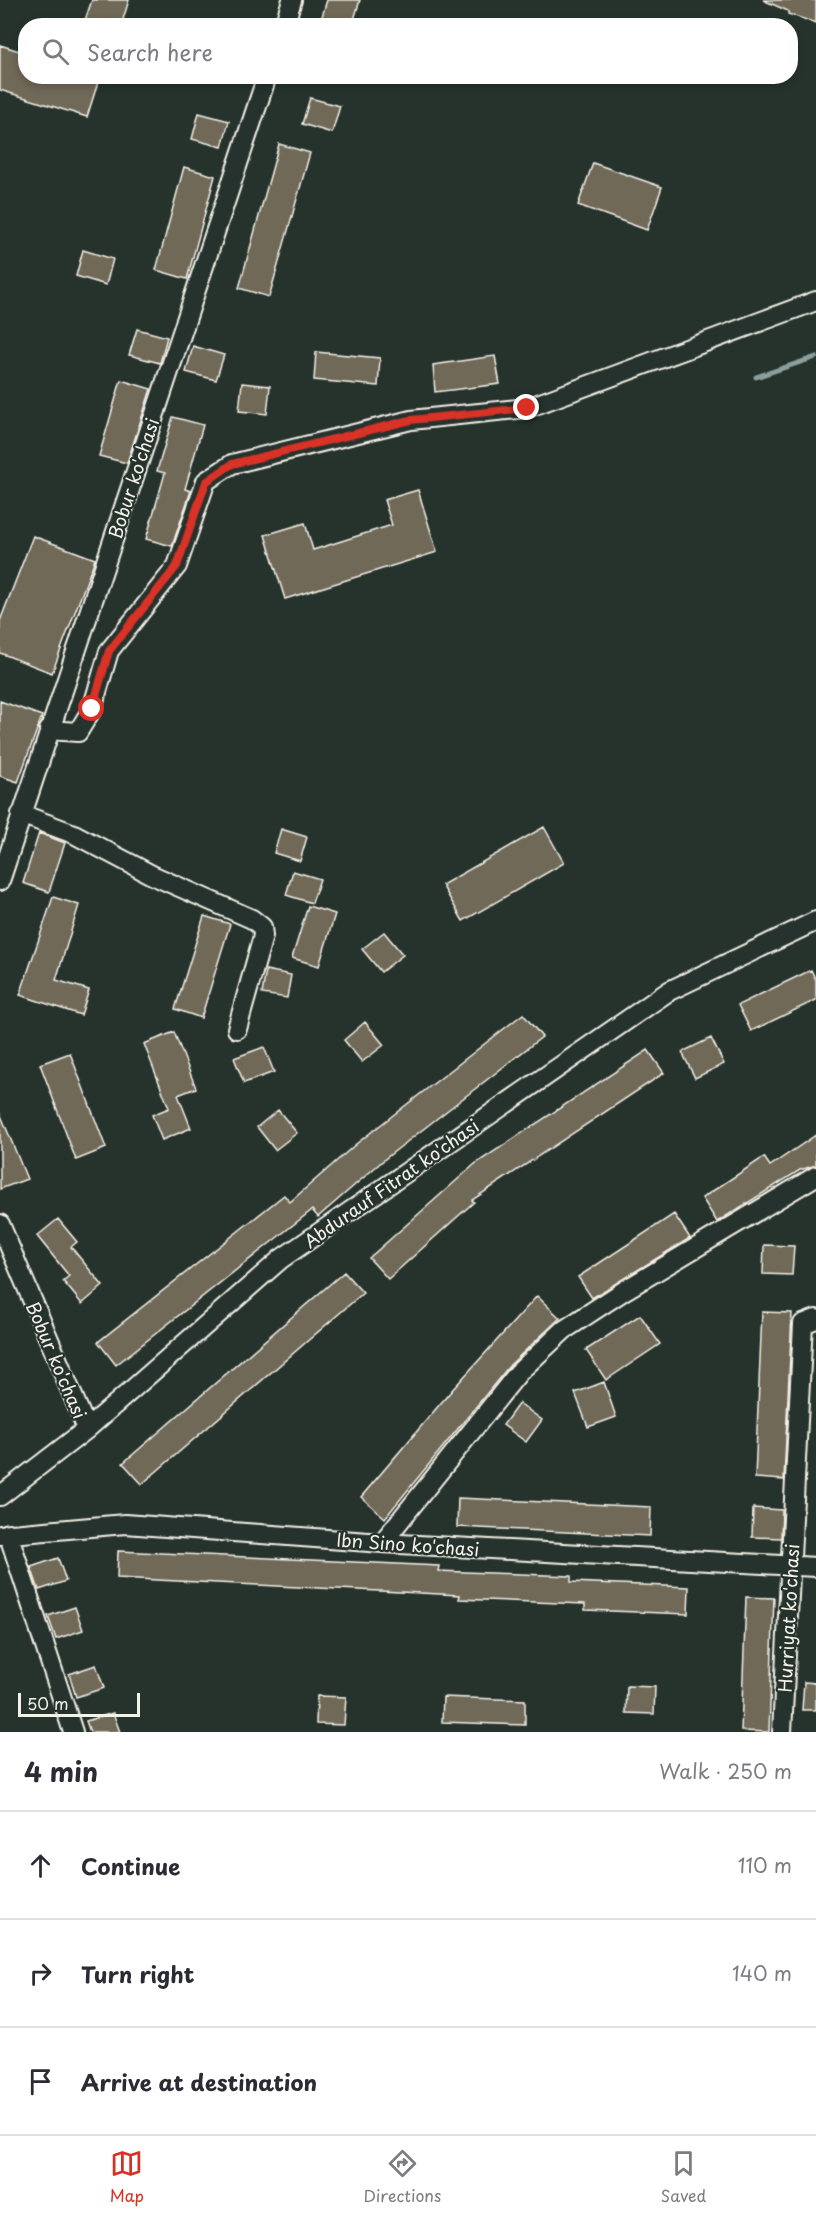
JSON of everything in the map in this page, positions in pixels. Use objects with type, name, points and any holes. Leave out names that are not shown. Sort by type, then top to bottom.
[{"type":"street","points":[[286,18],[292,0]]},
{"type":"street","name":"Bobur ko'chasi","points":[[0,881],[264,84]]},
{"type":"street","points":[[49,730],[78,732],[92,709],[109,651],[177,566],[206,482],[232,464],[411,420],[527,408],[816,301]]},
{"type":"street","points":[[21,814],[74,834],[152,875],[252,919],[262,927],[263,936],[237,1029]]},
{"type":"street","name":"Abdurauf Fitrat ko'chasi","points":[[0,1496],[87,1429],[291,1252],[669,991],[816,921]]},
{"type":"street","points":[[382,1544],[519,1372],[564,1329],[816,1176]]},
{"type":"street","name":"Bobur ko'chasi","points":[[0,1224],[87,1429]]},
{"type":"street","name":"Hurriyat ko'chasi","points":[[782,1732],[791,1566],[809,1321]]},
{"type":"street","name":"Ibn Sino ko'chasi","points":[[4,1534],[125,1524],[382,1544],[816,1567]]},
{"type":"street","points":[[4,1534],[73,1732]]},
{"type":"building","points":[[92,0],[129,0],[123,18],[86,18]]},
{"type":"building","points":[[327,0],[360,0],[354,18],[321,18]]},
{"type":"building","points":[[763,0],[816,0],[816,23],[788,14],[788,11]]},
{"type":"building","points":[[0,45],[18,51],[18,84],[97,84],[87,117],[0,90]]},
{"type":"building","points":[[310,98],[340,106],[332,133],[302,124]]},
{"type":"building","points":[[199,113],[229,121],[222,147],[192,139]]},
{"type":"building","points":[[279,144],[310,153],[269,297],[239,288]]},
{"type":"building","points":[[593,163],[662,187],[647,230],[578,205]]},
{"type":"building","points":[[184,167],[215,176],[187,279],[156,270]]},
{"type":"building","points":[[83,250],[113,259],[106,285],[76,276]]},
{"type":"building","points":[[137,329],[167,337],[160,363],[129,355]]},
{"type":"building","points":[[193,346],[224,355],[216,380],[186,372]]},
{"type":"building","points":[[316,352],[380,358],[378,386],[314,380]]},
{"type":"building","points":[[495,356],[500,384],[435,392],[433,365]]},
{"type":"building","points":[[121,380],[151,389],[127,463],[99,456]]},
{"type":"building","points":[[242,383],[270,386],[267,414],[239,411]]},
{"type":"building","points":[[173,417],[203,425],[185,489],[191,491],[172,546],[146,539],[165,473],[157,471]]},
{"type":"building","points":[[418,490],[437,552],[285,599],[265,535],[305,523],[313,550],[392,525],[384,500]]},
{"type":"building","points":[[33,536],[95,559],[52,673],[0,653],[0,621]]},
{"type":"building","points":[[0,701],[42,716],[18,782],[0,776]]},
{"type":"building","points":[[544,827],[564,863],[463,921],[442,885]]},
{"type":"building","points":[[281,829],[307,837],[300,861],[274,853]]},
{"type":"building","points":[[39,833],[65,843],[49,892],[23,883]]},
{"type":"building","points":[[293,871],[320,879],[312,903],[286,895]]},
{"type":"building","points":[[53,897],[79,905],[56,980],[89,990],[81,1015],[20,995]]},
{"type":"building","points":[[308,906],[335,914],[319,966],[292,958]]},
{"type":"building","points":[[204,916],[230,924],[201,1018],[175,1009]]},
{"type":"building","points":[[384,932],[403,955],[381,972],[362,949]]},
{"type":"building","points":[[266,970],[291,975],[287,998],[262,994]]},
{"type":"building","points":[[811,970],[816,980],[816,1000],[751,1031],[738,1005]]},
{"type":"building","points":[[523,1014],[542,1037],[386,1158],[318,1217],[312,1210],[116,1365],[98,1342],[284,1195],[290,1202],[356,1144]]},
{"type":"building","points":[[365,1022],[384,1045],[362,1062],[344,1040]]},
{"type":"building","points":[[174,1032],[196,1088],[178,1095],[191,1128],[162,1140],[152,1115],[169,1108],[144,1044]]},
{"type":"building","points":[[711,1038],[724,1064],[695,1078],[682,1052]]},
{"type":"building","points":[[264,1047],[274,1072],[244,1083],[234,1058]]},
{"type":"building","points":[[648,1050],[664,1073],[472,1200],[474,1202],[388,1279],[369,1258],[475,1164]]},
{"type":"building","points":[[70,1053],[106,1148],[76,1160],[40,1064]]},
{"type":"building","points":[[278,1110],[297,1133],[275,1150],[257,1127]]},
{"type":"building","points":[[0,1113],[27,1179],[0,1189]]},
{"type":"building","points":[[816,1135],[816,1165],[800,1170],[717,1222],[702,1198],[764,1157],[770,1166]]},
{"type":"building","points":[[674,1214],[690,1238],[592,1298],[578,1277]]},
{"type":"building","points":[[58,1219],[77,1242],[71,1247],[103,1286],[82,1304],[63,1281],[69,1276],[37,1236]]},
{"type":"building","points":[[764,1245],[794,1246],[792,1275],[763,1274]]},
{"type":"building","points":[[344,1272],[363,1293],[142,1484],[123,1463]]},
{"type":"building","points":[[537,1296],[560,1318],[510,1365],[385,1518],[361,1497],[452,1390]]},
{"type":"building","points":[[762,1312],[792,1313],[784,1480],[755,1478]]},
{"type":"building","points":[[640,1315],[660,1344],[606,1380],[586,1350]]},
{"type":"building","points":[[604,1382],[616,1417],[588,1427],[575,1393]]},
{"type":"building","points":[[519,1403],[542,1420],[526,1442],[503,1425]]},
{"type":"building","points":[[458,1498],[651,1507],[650,1536],[457,1527]]},
{"type":"building","points":[[753,1508],[782,1510],[781,1538],[752,1537]]},
{"type":"building","points":[[118,1551],[439,1566],[438,1571],[571,1576],[571,1582],[689,1587],[688,1614],[585,1610],[585,1604],[459,1599],[460,1595],[117,1578]]},
{"type":"building","points":[[58,1558],[66,1581],[39,1590],[31,1567]]},
{"type":"building","points":[[746,1597],[774,1598],[769,1732],[741,1731]]},
{"type":"building","points":[[75,1607],[83,1630],[56,1639],[48,1616]]},
{"type":"building","points":[[96,1665],[104,1688],[76,1697],[69,1674]]},
{"type":"building","points":[[804,1682],[816,1683],[816,1710],[802,1710]]},
{"type":"building","points":[[627,1686],[655,1687],[654,1714],[626,1713]]},
{"type":"building","points":[[317,1696],[346,1697],[344,1725],[316,1724]]},
{"type":"building","points":[[443,1697],[525,1700],[525,1725],[442,1722]]},
{"type":"building","points":[[113,1713],[120,1732],[90,1732],[86,1721]]},
{"type":"waterway","points":[[756,377],[816,357]]},
{"type":"route","points":[[92,709],[109,651],[177,566],[206,482],[232,464],[411,420],[527,408]]}]
